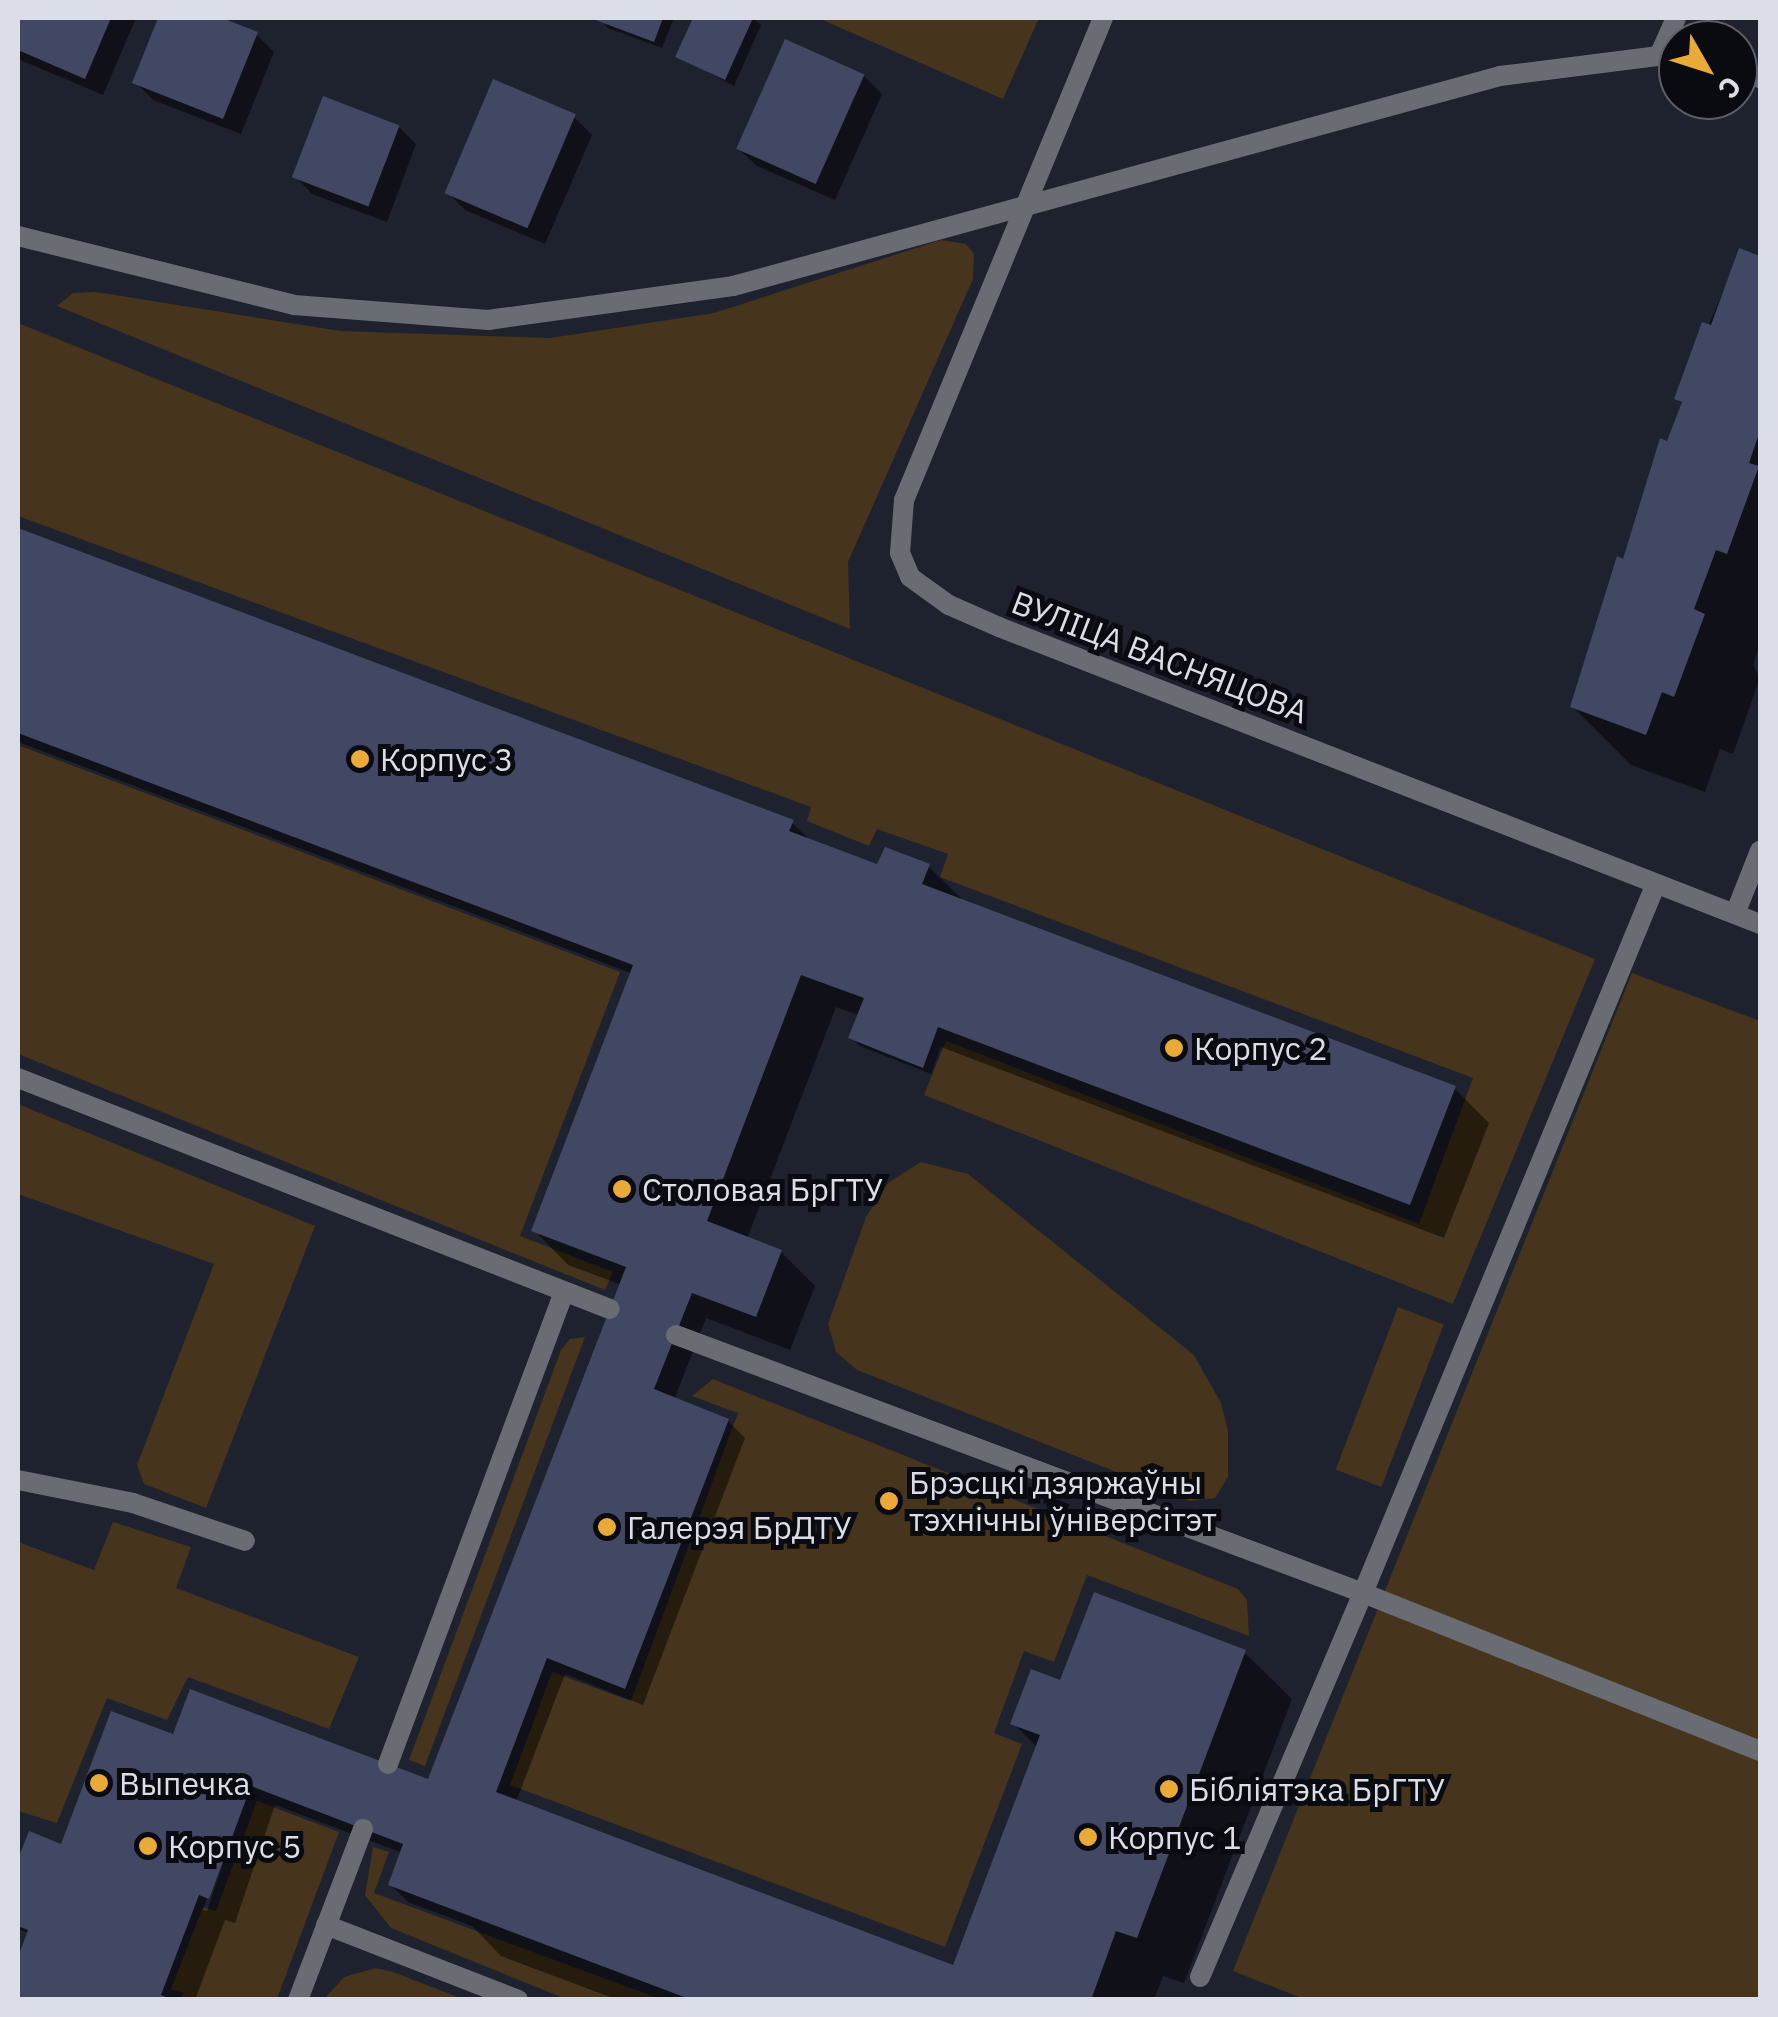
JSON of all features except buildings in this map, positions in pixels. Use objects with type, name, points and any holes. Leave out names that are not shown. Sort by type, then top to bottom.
[{"type":"street","name":"ВУЛІЦА ВАСНЯЦОВА","points":[[1103,18],[1027,211],[904,500],[900,553],[910,577],[949,605],[999,627],[1760,924]]},
{"type":"street","points":[[18,236],[294,305],[488,320],[734,286],[1027,211],[1500,76],[1658,59]]},
{"type":"street","points":[[1735,914],[1760,851]]},
{"type":"street","points":[[1200,1977],[1655,886]]},
{"type":"street","points":[[18,1078],[610,1309]]},
{"type":"street","points":[[388,1764],[564,1292]]},
{"type":"street","points":[[676,1334],[1363,1593],[1760,1751]]},
{"type":"street","points":[[18,1480],[133,1503],[245,1541]]},
{"type":"street","points":[[298,2000],[362,1829]]},
{"type":"street","points":[[326,1925],[518,2000]]},
{"type":"shaded area","points":[[818,18],[1039,18],[1003,99]]},
{"type":"shaded area","points":[[941,240],[966,244],[974,254],[973,279],[848,562],[850,629],[57,306],[73,293],[96,292],[340,331],[550,338],[714,313]]},
{"type":"shaded area","points":[[18,323],[1595,959],[1453,1304],[924,1095],[946,1041],[1419,1224],[1473,1078],[940,877],[948,854],[877,829],[869,846],[807,821],[811,807],[18,516]]},
{"type":"shaded area","points":[[18,745],[620,972],[520,1236],[613,1272],[605,1290],[18,1054]]},
{"type":"shaded area","points":[[1632,973],[1760,1021],[1760,1999],[1304,1999],[1233,1971]]},
{"type":"shaded area","points":[[18,1104],[315,1226],[206,1508],[144,1484],[137,1465],[214,1264],[18,1194]]},
{"type":"shaded area","points":[[921,1162],[968,1174],[1194,1355],[1221,1403],[1228,1431],[1228,1477],[1215,1498],[1190,1501],[857,1370],[836,1352],[828,1324],[866,1217],[888,1183]]},
{"type":"shaded area","points":[[1398,1307],[1444,1325],[1381,1487],[1336,1469]]},
{"type":"shaded area","points":[[585,1337],[425,1766],[409,1760],[561,1350],[570,1339]]},
{"type":"shaded area","points":[[713,1379],[1238,1589],[1247,1600],[1249,1636],[1087,1575],[1054,1662],[1024,1651],[994,1733],[1022,1744],[945,1947],[510,1785],[552,1672],[631,1701],[738,1413],[692,1396]]},
{"type":"shaded area","points":[[113,1522],[191,1547],[176,1588],[359,1657],[329,1729],[188,1677],[167,1720],[107,1698],[57,1823],[18,1811],[18,1542],[94,1570]]},
{"type":"shaded area","points":[[257,1801],[339,1832],[277,1999],[181,1999],[183,1993],[171,1989],[203,1907],[216,1911]]},
{"type":"shaded area","points":[[373,1847],[389,1852],[374,1893],[660,1999],[566,1999],[391,1928],[365,1895]]},
{"type":"shaded area","points":[[376,1968],[463,1999],[324,1999],[344,1977]]},
{"type":"place","name":"Корпус 3","points":[[360,759]]},
{"type":"place","name":"Корпус 2","points":[[1174,1048]]},
{"type":"place","name":"Столовая БрГТУ","points":[[622,1189]]},
{"type":"place","name":"Брэсцкі дзяржаўны тэхнічны ўніверсітэт","points":[[889,1501]]},
{"type":"place","name":"Галерэя БрДТУ","points":[[607,1527]]},
{"type":"place","name":"Выпечка","points":[[99,1783]]},
{"type":"place","name":"Бібліятэка БрГТУ","points":[[1169,1789]]},
{"type":"place","name":"Корпус 1","points":[[1088,1837]]},
{"type":"place","name":"Корпус 5","points":[[148,1846]]}]
